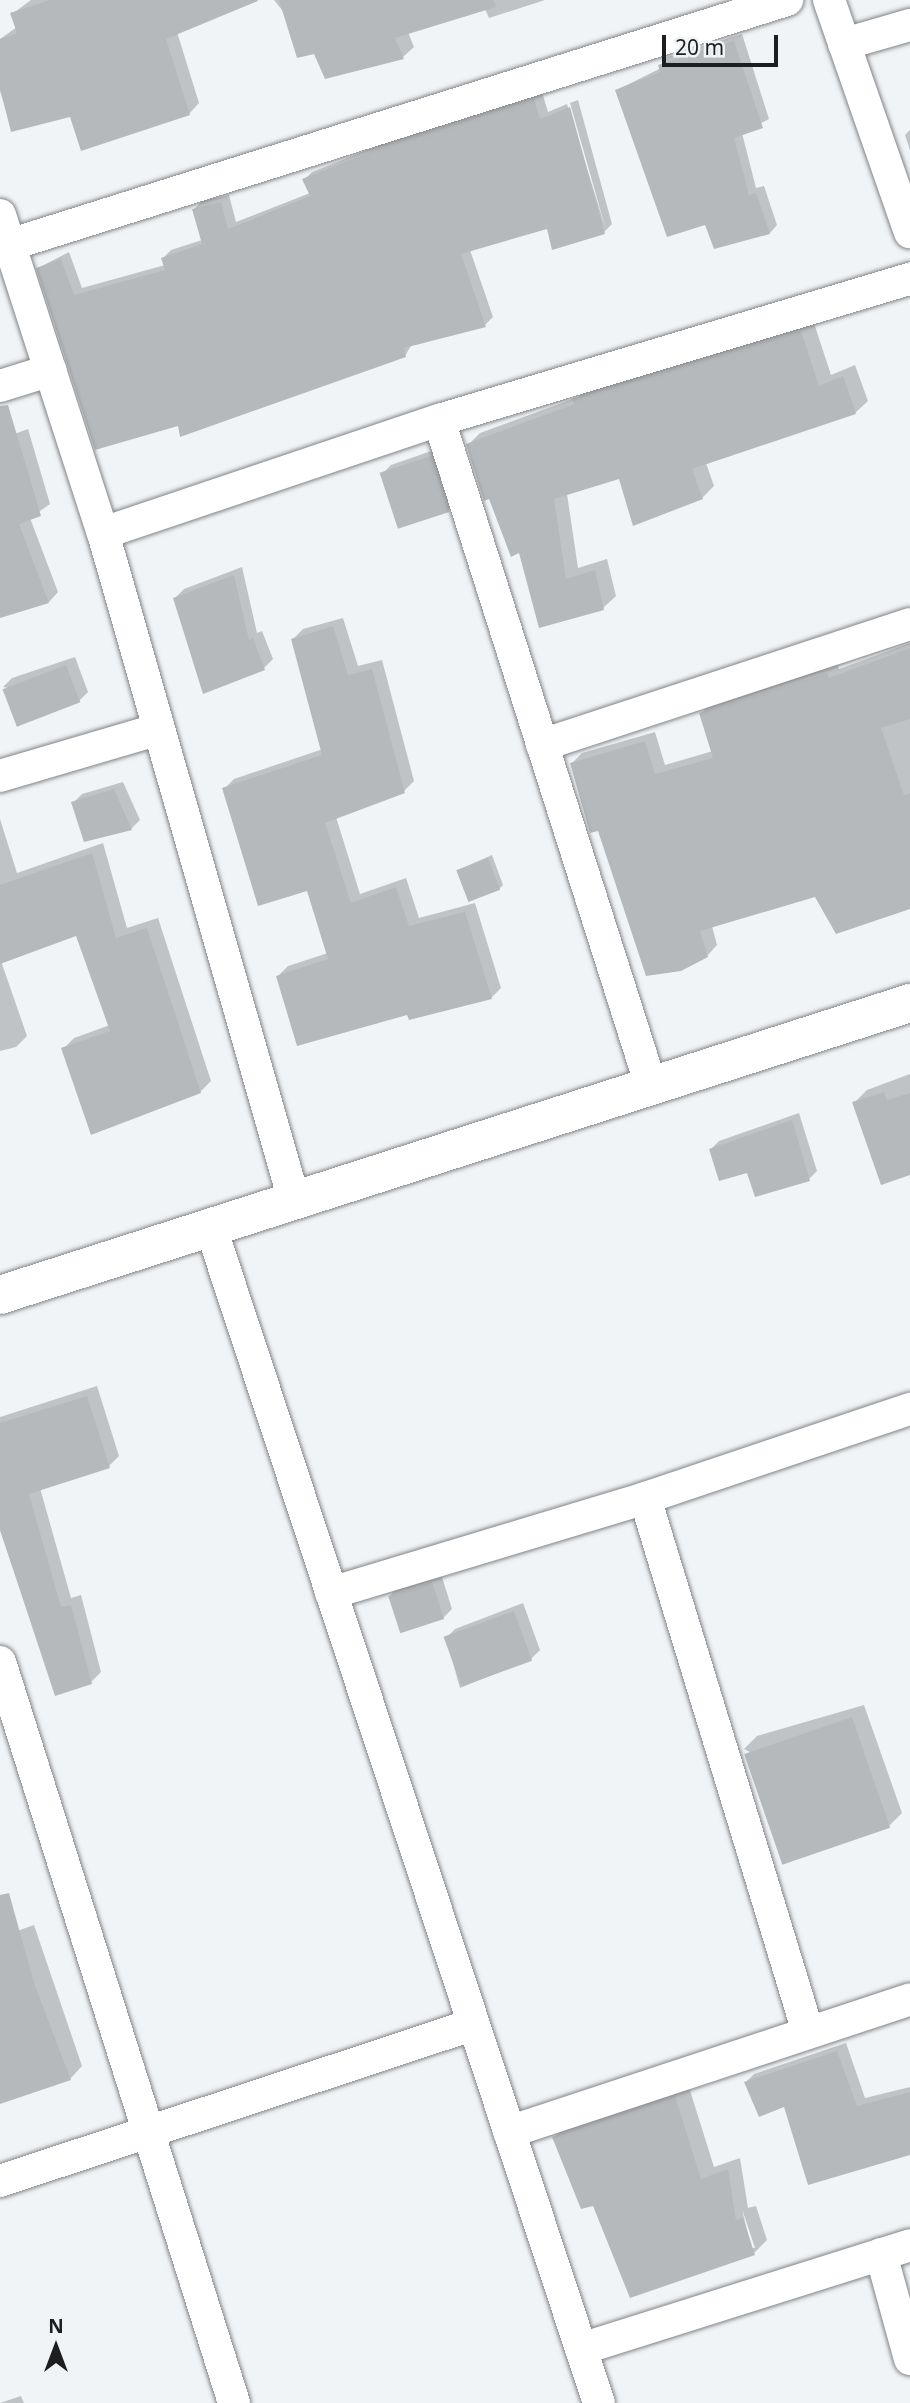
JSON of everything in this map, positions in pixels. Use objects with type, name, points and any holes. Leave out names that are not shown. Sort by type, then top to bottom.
[{"type":"street","points":[[9,245],[787,0]]},
{"type":"street","points":[[829,0],[910,232]]},
{"type":"street","points":[[844,44],[910,25]]},
{"type":"street","points":[[0,215],[103,533],[156,730],[294,1200]]},
{"type":"street","points":[[103,533],[439,420],[910,279]]},
{"type":"street","points":[[0,386],[51,370]]},
{"type":"street","points":[[439,420],[651,1086]]},
{"type":"street","points":[[542,745],[910,624]]},
{"type":"street","points":[[0,776],[156,730]]},
{"type":"street","points":[[0,1295],[910,1003]]},
{"type":"street","points":[[211,1228],[599,2403]]},
{"type":"street","points":[[331,1593],[645,1498],[910,1409]]},
{"type":"street","points":[[645,1498],[808,2032]]},
{"type":"street","points":[[0,1662],[234,2403]]},
{"type":"street","points":[[509,2132],[910,1999]]},
{"type":"street","points":[[0,2181],[474,2025]]},
{"type":"street","points":[[581,2349],[896,2249],[910,2359]]},
{"type":"building","points":[[50,0],[258,1],[166,39],[190,115],[81,151],[70,117],[11,132],[0,88],[0,39],[17,33],[10,13]]},
{"type":"building","points":[[279,0],[494,0],[496,7],[395,38],[404,59],[325,79],[314,54],[297,58]]},
{"type":"building","points":[[734,41],[763,128],[734,138],[749,195],[756,193],[770,234],[714,249],[705,225],[667,237],[615,90],[660,72],[658,65]]},
{"type":"building","points":[[534,99],[540,119],[570,107],[605,234],[552,250],[547,229],[461,254],[486,327],[404,348],[406,357],[180,437],[178,426],[95,450],[36,268],[61,259],[74,295],[165,270],[161,258],[202,244],[192,209],[221,202],[228,229],[310,196],[302,179],[396,142]]},
{"type":"building","points":[[801,331],[819,386],[843,376],[856,414],[692,469],[703,499],[633,526],[619,479],[554,499],[566,579],[595,570],[604,610],[539,628],[519,553],[511,557],[489,499],[484,501],[466,444],[574,404],[572,399]]},
{"type":"building","points":[[8,405],[41,516],[19,524],[49,603],[0,618],[0,406]]},
{"type":"building","points":[[431,456],[449,512],[398,529],[380,473]]},
{"type":"building","points":[[234,575],[249,640],[253,638],[265,670],[203,694],[173,598]]},
{"type":"building","points":[[333,626],[348,675],[372,669],[405,793],[325,823],[351,903],[396,887],[409,926],[465,912],[492,999],[409,1020],[407,1015],[297,1046],[276,976],[328,959],[307,891],[258,906],[222,788],[322,755],[291,639]]},
{"type":"building","points":[[910,648],[910,719],[881,728],[904,795],[910,793],[910,909],[836,934],[815,897],[700,931],[708,957],[681,971],[646,976],[598,831],[590,833],[570,763],[645,741],[655,774],[713,758],[699,713],[827,673],[829,678]]},
{"type":"building","points":[[66,665],[80,702],[17,727],[3,689]]},
{"type":"building","points":[[114,789],[132,830],[84,842],[71,802]]},
{"type":"building","points":[[92,853],[116,938],[147,928],[201,1093],[91,1135],[61,1048],[110,1031],[76,936],[0,964],[0,885]]},
{"type":"building","points":[[488,858],[500,890],[468,902],[456,870]]},
{"type":"building","points":[[884,1092],[887,1100],[910,1093],[910,1175],[881,1185],[852,1102]]},
{"type":"building","points":[[792,1120],[810,1181],[755,1197],[747,1173],[719,1181],[709,1149]]},
{"type":"building","points":[[87,1396],[110,1468],[29,1494],[61,1607],[71,1605],[92,1684],[55,1696],[0,1530],[0,1423]]},
{"type":"building","points":[[432,1582],[444,1619],[400,1633],[388,1596]]},
{"type":"building","points":[[514,1611],[532,1661],[462,1686],[444,1637]]},
{"type":"building","points":[[852,1717],[890,1828],[782,1865],[744,1754]]},
{"type":"building","points":[[9,1893],[34,1983],[71,2080],[0,2104],[0,1895]]},
{"type":"building","points":[[837,2051],[857,2106],[910,2092],[910,2155],[808,2185],[784,2107],[759,2117],[744,2082]]},
{"type":"building","points":[[675,2096],[701,2179],[728,2169],[736,2220],[743,2218],[755,2255],[630,2298],[593,2206],[581,2209],[552,2137]]}]
